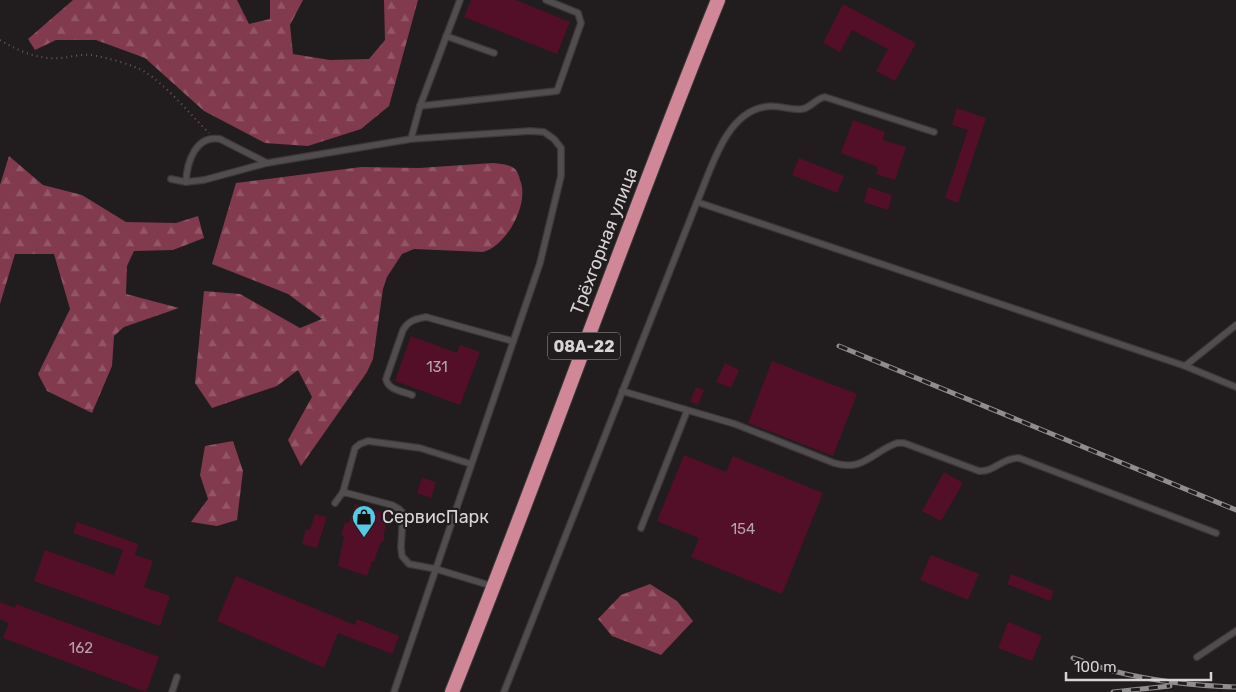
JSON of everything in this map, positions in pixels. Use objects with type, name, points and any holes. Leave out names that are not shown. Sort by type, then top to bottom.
[{"type":"highway","name":"Трёхгорная улица","points":[[452,692],[494,586],[639,199],[718,0]]},
{"type":"lane","points":[[411,139],[420,106],[460,0]]},
{"type":"lane","points":[[420,106],[557,91],[581,23],[578,13],[546,0]]},
{"type":"lane","points":[[446,36],[494,53]]},
{"type":"lane","points":[[504,692],[697,202],[732,126],[743,116],[763,107],[782,106],[795,110],[805,109],[819,98],[825,97],[934,132]]},
{"type":"lane","points":[[171,179],[186,182],[204,180],[267,163],[411,139],[530,131],[544,132],[554,139],[561,148],[561,176],[540,263],[394,692]]},
{"type":"lane","points":[[186,182],[187,170],[196,147],[203,140],[220,139],[267,163]]},
{"type":"lane","points":[[697,202],[1185,366],[1236,387]]},
{"type":"lane","points":[[412,394],[390,388],[386,379],[403,330],[407,323],[412,320],[426,317],[512,341]]},
{"type":"lane","points":[[1185,366],[1236,325]]},
{"type":"lane","points":[[622,391],[735,424],[834,463],[849,466],[857,465],[897,443],[904,443],[986,472],[1010,458],[1019,458],[1216,533]]},
{"type":"lane","points":[[641,528],[687,411]]},
{"type":"lane","points":[[335,503],[343,492],[355,448],[368,441],[420,448],[471,464]]},
{"type":"lane","points":[[343,492],[400,508],[403,513],[402,556],[410,564],[436,569],[494,586]]},
{"type":"lane","points":[[1197,657],[1236,631]]},
{"type":"lane","points":[[172,692],[177,677]]},
{"type":"path","points":[[0,40],[31,55],[44,58],[90,55],[144,71],[214,138]]},
{"type":"green space","points":[[73,0],[237,0],[249,24],[270,19],[270,0],[303,0],[290,25],[293,54],[330,60],[369,59],[385,40],[384,0],[418,0],[389,106],[361,129],[308,146],[265,143],[204,111],[145,58],[96,40],[56,40],[35,50],[28,39]]},
{"type":"green space","points":[[9,156],[43,185],[82,195],[126,222],[176,223],[198,216],[204,238],[173,250],[134,251],[127,266],[126,294],[179,308],[124,327],[114,336],[112,366],[92,413],[47,391],[38,374],[70,309],[54,254],[15,254],[0,304],[0,185]]},
{"type":"green space","points":[[493,163],[513,167],[517,171],[522,189],[519,211],[508,233],[492,248],[483,252],[414,249],[402,254],[387,277],[383,289],[373,359],[367,372],[301,466],[288,440],[312,397],[298,370],[277,386],[212,408],[195,383],[204,291],[240,294],[300,328],[322,319],[288,294],[212,264],[236,183],[361,167],[419,168]]},
{"type":"green space","points":[[233,441],[243,471],[237,520],[217,526],[191,522],[208,499],[200,475],[205,446]]},
{"type":"green space","points":[[650,584],[677,601],[693,621],[661,655],[612,636],[598,619],[621,595]]},
{"type":"building","points":[[471,0],[516,0],[570,22],[557,54],[464,17]]},
{"type":"building","points":[[843,4],[916,43],[895,81],[876,71],[888,49],[852,30],[840,52],[823,43]]},
{"type":"building","points":[[957,108],[986,118],[958,203],[945,198],[968,130],[952,125]]},
{"type":"building","points":[[853,120],[885,132],[883,140],[906,147],[895,180],[876,174],[878,167],[841,153]]},
{"type":"building","points":[[799,158],[844,176],[837,193],[792,175]]},
{"type":"building","points":[[868,187],[892,195],[888,210],[864,202]]},
{"type":"building","points":[[411,336],[457,353],[460,345],[480,352],[460,405],[395,381]]},
{"type":"building","points":[[772,361],[857,394],[833,456],[748,423]]},
{"type":"building","points":[[725,363],[739,370],[731,388],[716,382]]},
{"type":"building","points":[[696,387],[704,390],[698,405],[690,401]]},
{"type":"building","points":[[684,455],[726,472],[733,456],[823,493],[782,594],[691,557],[699,538],[657,521]]},
{"type":"building","points":[[944,472],[963,483],[941,521],[922,511]]},
{"type":"building","points":[[422,478],[436,482],[431,498],[417,493]]},
{"type":"building","name":"СервисПарк","points":[[355,504],[389,514],[384,540],[379,546],[367,576],[338,566],[344,536],[341,535],[345,522],[349,523]]},
{"type":"building","points":[[315,514],[327,517],[317,548],[302,544],[306,529],[310,530]]},
{"type":"building","points":[[77,522],[138,544],[135,555],[153,561],[144,587],[170,596],[160,626],[34,581],[45,550],[114,575],[123,550],[73,533]]},
{"type":"building","points":[[931,555],[979,574],[968,600],[920,580]]},
{"type":"building","points":[[1011,574],[1054,591],[1050,601],[1007,584]]},
{"type":"building","points":[[236,576],[355,625],[357,619],[399,636],[392,654],[338,633],[324,668],[217,621]]},
{"type":"building","points":[[0,602],[15,608],[16,604],[159,657],[146,692],[3,638],[9,623],[0,619]]},
{"type":"building","points":[[1008,622],[1042,636],[1032,661],[998,648]]},
{"type":"railway","points":[[839,346],[1236,510]]},
{"type":"railway","points":[[1073,658],[1108,670],[1143,678],[1236,687]]},
{"type":"railway","points":[[1113,692],[1170,686]]},
{"type":"place","name":"СервисПарк","points":[[364,538]]}]
